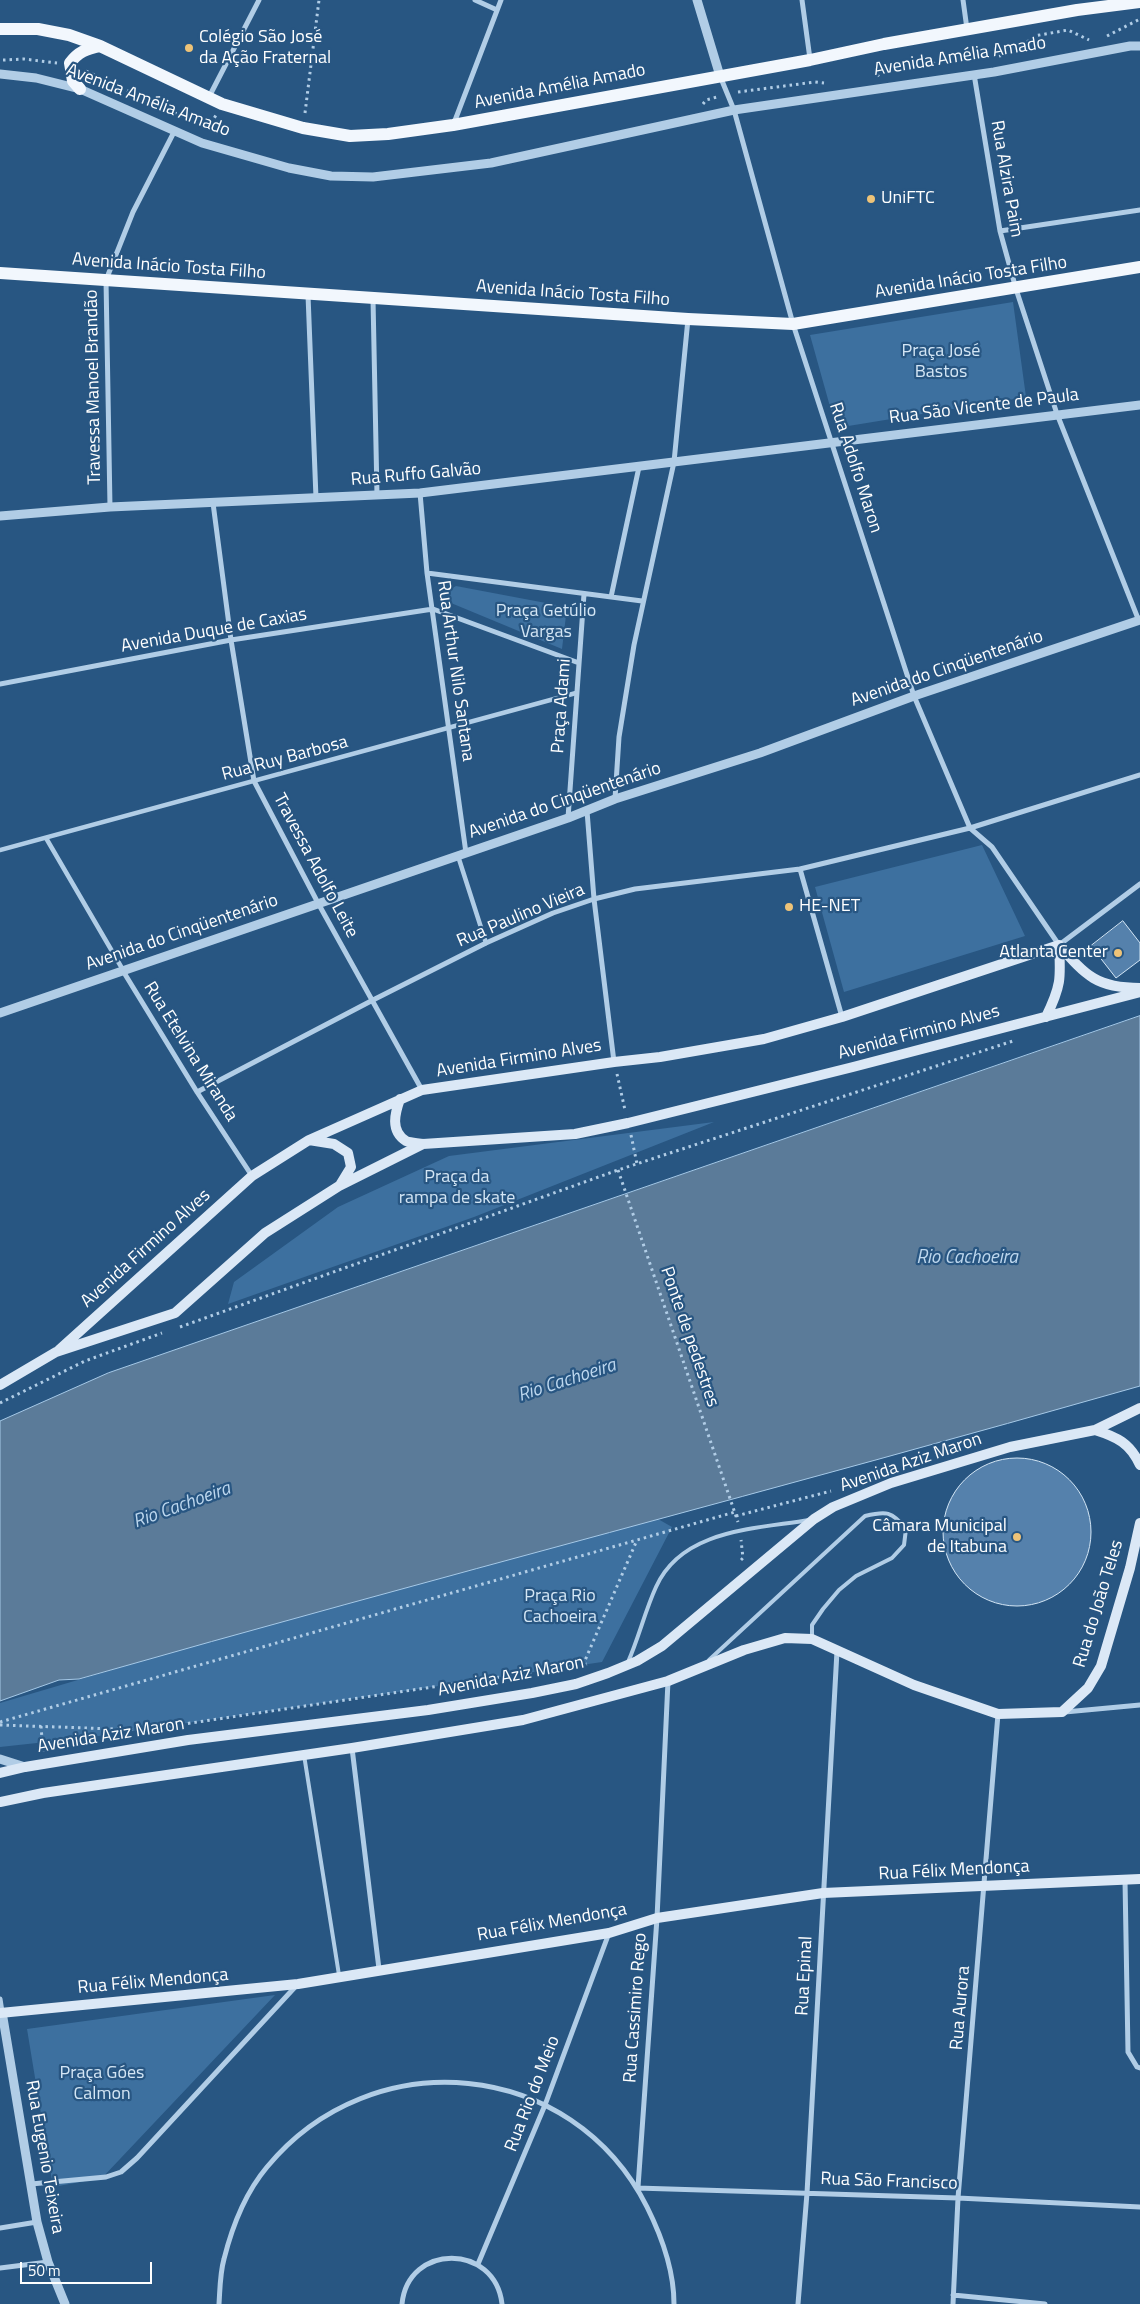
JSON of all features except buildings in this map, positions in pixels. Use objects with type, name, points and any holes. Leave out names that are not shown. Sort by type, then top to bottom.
[{"type":"main road","name":"Avenida Amélia Amado","points":[[0,29],[38,29],[69,35],[100,46],[222,104],[303,128],[350,136],[388,134],[453,125],[810,60],[884,44],[1078,10],[1140,2]]},
{"type":"main road","points":[[80,90],[73,81],[70,64],[75,56],[83,50],[100,46]]},
{"type":"main road","name":"Avenida Inácio Tosta Filho","points":[[0,273],[688,320],[793,324],[1016,289],[1140,267]]},
{"type":"main road","points":[[1059,945],[1076,965],[1096,981],[1117,988],[1140,988]]},
{"type":"main road","points":[[1046,1017],[1057,995],[1061,977],[1059,945]]},
{"type":"main road","name":"Avenida Firmino Alves","points":[[0,1385],[56,1352],[252,1176],[309,1140],[400,1099],[422,1090],[660,1057],[764,1039],[842,1017],[1059,945]]},
{"type":"main road","name":"Avenida Firmino Alves","points":[[56,1352],[175,1313],[265,1233],[339,1186],[423,1144],[574,1134],[694,1107],[1140,992]]},
{"type":"main road","points":[[400,1099],[394,1116],[397,1129],[406,1141],[423,1144]]},
{"type":"main road","points":[[309,1140],[334,1144],[348,1153],[351,1167],[339,1186]]},
{"type":"main road","name":"Avenida Aziz Maron","points":[[0,1773],[25,1767],[188,1740],[466,1704],[576,1684],[627,1665],[662,1646],[814,1519],[833,1507],[891,1483],[1010,1447],[1095,1430],[1140,1408]]},
{"type":"main road","points":[[1095,1430],[1118,1438],[1135,1455],[1140,1465]]},
{"type":"main road","name":"Rua do João Teles","points":[[1062,1712],[1088,1688],[1101,1666],[1130,1568],[1140,1523]]},
{"type":"main road","points":[[0,1802],[43,1793],[304,1756],[523,1720],[668,1681],[704,1665],[785,1638],[812,1638],[914,1685],[998,1714],[1062,1712]]},
{"type":"main road","name":"Rua Félix Mendonça","points":[[1,2012],[298,1984],[609,1933],[657,1918],[823,1894],[1140,1880]]},
{"type":"street","points":[[209,98],[259,0]]},
{"type":"street","points":[[475,0],[497,10]]},
{"type":"street","points":[[453,125],[501,0]]},
{"type":"street","points":[[697,0],[720,76]]},
{"type":"street","points":[[802,0],[810,60]]},
{"type":"street","points":[[963,0],[967,30]]},
{"type":"street","name":"Avenida Amélia Amado","points":[[0,74],[36,78],[80,90],[202,143],[289,168],[331,176],[373,178],[491,163],[734,110],[974,73],[994,72],[1130,46],[1140,46]]},
{"type":"street","name":"Rua Alzira Paim","points":[[974,73],[1000,232],[1016,289]]},
{"type":"street","name":"Rua Adolfo Maron","points":[[720,76],[734,110],[793,324],[914,696],[970,828]]},
{"type":"street","name":"Travessa Manoel Brandão","points":[[110,507],[106,280],[134,212],[174,132]]},
{"type":"street","points":[[1000,232],[1140,210]]},
{"type":"street","points":[[1016,289],[1057,414],[1140,621]]},
{"type":"street","points":[[308,294],[316,498]]},
{"type":"street","points":[[373,299],[377,495]]},
{"type":"street","points":[[615,799],[619,737],[642,601],[674,462],[688,320]]},
{"type":"street","name":"Rua São Vicente de Paula","points":[[832,444],[1140,405]]},
{"type":"street","name":"Rua Ruffo Galvão","points":[[0,516],[110,507],[420,493],[832,444]]},
{"type":"street","points":[[611,597],[639,467]]},
{"type":"street","name":"Rua Arthur Nilo Santana","points":[[420,493],[427,573],[449,730],[462,855],[486,943]]},
{"type":"street","name":"Travessa Adolfo Leite","points":[[213,503],[231,640],[254,781],[318,903],[422,1090]]},
{"type":"street","points":[[427,573],[642,601]]},
{"type":"street","name":"Praça Adami","points":[[568,818],[584,594]]},
{"type":"street","points":[[433,609],[579,663]]},
{"type":"street","name":"Avenida Duque de Caxias","points":[[0,684],[231,640],[433,609]]},
{"type":"street","name":"Avenida do Cinqüentenário","points":[[0,1013],[462,855],[568,818],[615,799],[760,753],[914,696],[1140,621]]},
{"type":"street","name":"Rua Ruy Barbosa","points":[[0,850],[449,730],[576,693]]},
{"type":"street","name":"Rua Paulino Vieira","points":[[197,1092],[486,943],[553,913],[594,899],[635,889],[800,869],[970,828],[1140,775]]},
{"type":"street","points":[[587,811],[594,899],[614,1062]]},
{"type":"street","points":[[970,828],[992,847],[1059,945],[1140,884]]},
{"type":"street","name":"Rua Etelvina Miranda","points":[[46,838],[123,971],[197,1092],[252,1176]]},
{"type":"street","points":[[800,869],[842,1017]]},
{"type":"street","name":"Rua Epinal","points":[[798,2304],[807,2193],[838,1649]]},
{"type":"street","name":"Rua Cassimiro Rego","points":[[638,2188],[657,1918],[668,1681]]},
{"type":"street","points":[[1062,1712],[1140,1705]]},
{"type":"street","name":"Rua Aurora","points":[[953,2304],[958,2198],[998,1714]]},
{"type":"street","points":[[352,1748],[380,1970]]},
{"type":"street","points":[[0,1759],[25,1767]]},
{"type":"street","points":[[1125,1880],[1128,2052],[1137,2067],[1140,2068]]},
{"type":"street","name":"Rua Rio do Meio","points":[[478,2264],[545,2105],[609,1933]]},
{"type":"street","points":[[31,2184],[106,2177],[121,2172],[137,2158],[298,1984]]},
{"type":"street","points":[[0,1998],[1,2012]]},
{"type":"street","name":"Rua Eugenio Teixeira","points":[[1,2012],[38,2222],[48,2262],[65,2304]]},
{"type":"street","points":[[219,2304],[223,2260],[240,2211],[266,2168],[302,2131],[346,2104],[394,2087],[445,2081],[496,2087],[545,2105],[581,2126],[612,2154],[638,2188],[657,2226],[674,2281],[674,2304]]},
{"type":"street","name":"Rua São Francisco","points":[[638,2188],[958,2198],[1140,2208]]},
{"type":"street","points":[[0,2228],[38,2222]]},
{"type":"street","points":[[402,2304],[407,2286],[416,2272],[430,2262],[446,2258],[462,2258],[478,2264],[492,2276],[500,2293],[502,2304]]},
{"type":"street","points":[[0,2268],[48,2262]]},
{"type":"street","points":[[954,2295],[1045,2304]]},
{"type":"lane","points":[[704,1665],[865,1516],[882,1512],[896,1517],[906,1529],[904,1545],[892,1558],[856,1576],[839,1590],[822,1609],[812,1625],[812,1638]]},
{"type":"lane","points":[[627,1665],[656,1585],[677,1557],[705,1540],[740,1531],[814,1519]]},
{"type":"lane","points":[[304,1756],[339,1977]]},
{"type":"path","points":[[303,128],[319,0]]},
{"type":"path","points":[[202,143],[222,104]]},
{"type":"path","points":[[178,1328],[618,1170],[1017,1040]]},
{"type":"path","name":"Ponte de pedestres","points":[[618,1170],[736,1514],[743,1558],[736,1564]]},
{"type":"path","points":[[0,1403],[85,1361],[169,1331]]},
{"type":"path","points":[[0,1723],[637,1540],[736,1514],[794,1502]]},
{"type":"path","points":[[583,1665],[637,1540]]},
{"type":"path","points":[[0,1723],[144,1730],[591,1664]]},
{"type":"green space","name":"Praça José Bastos","points":[[1013,302],[1026,397],[836,428],[810,335]]},
{"type":"green space","name":"Praça Getúlio Vargas","points":[[456,586],[567,607],[562,649],[451,603],[446,592]]},
{"type":"green space","points":[[982,845],[1025,936],[844,992],[815,887]]},
{"type":"green space","name":"Praça da rampa de skate","points":[[714,1122],[474,1217],[228,1304],[234,1282],[338,1207],[449,1156]]},
{"type":"green space","name":"Praça Rio Cachoeira","points":[[658,1519],[672,1527],[602,1662],[92,1737],[0,1747],[0,1703],[240,1632]]},
{"type":"green space","name":"Praça Góes Calmon","points":[[275,1995],[102,2178],[53,2187],[27,2029]]},
{"type":"water","name":"Rio Cachoeira","points":[[1140,1016],[1140,1386],[79,1679],[59,1680],[0,1701],[0,1421],[108,1373]]},
{"type":"place","name":"Colégio São José da Ação Fraternal","points":[[189,48]]},
{"type":"place","name":"UniFTC","points":[[871,199]]},
{"type":"place","name":"HE-NET","points":[[789,907]]},
{"type":"place","name":"Atlanta Center","points":[[1118,953]]},
{"type":"place","name":"Câmara Municipal de Itabuna","points":[[1017,1537]]}]
